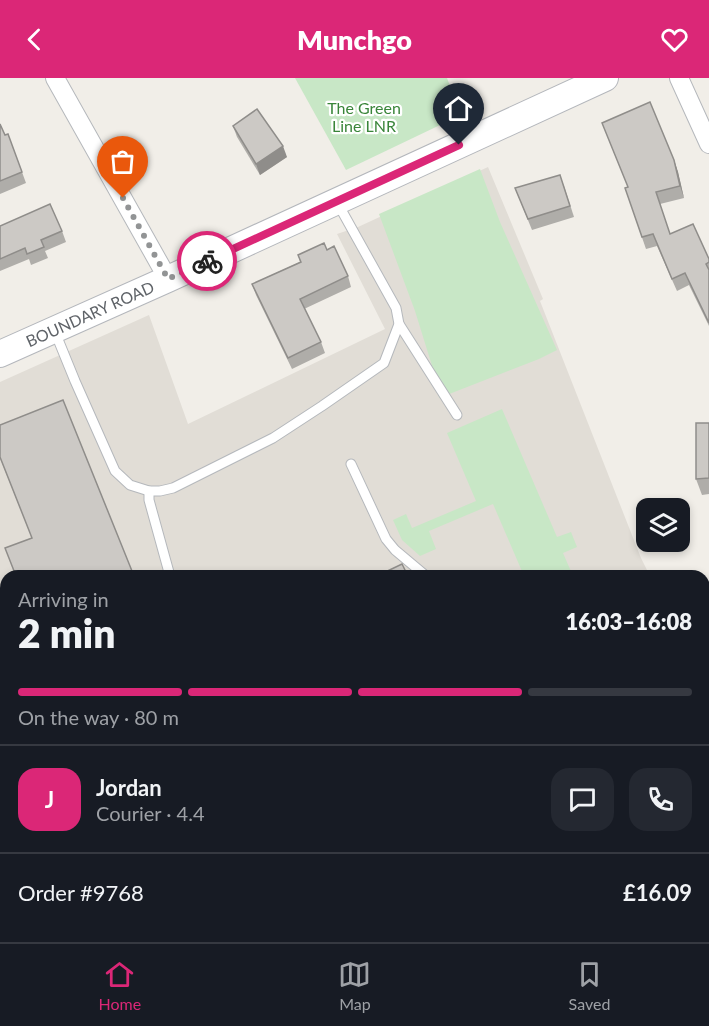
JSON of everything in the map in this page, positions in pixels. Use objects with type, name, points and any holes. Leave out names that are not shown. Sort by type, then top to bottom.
[{"type":"street","points":[[55,78],[168,279]]},
{"type":"street","name":"BOUNDARY ROAD","points":[[0,354],[605,78]]},
{"type":"street","points":[[679,78],[709,144]]},
{"type":"lane","points":[[336,201],[396,308],[399,324],[458,415]]},
{"type":"lane","points":[[55,330],[115,471],[130,485],[149,491],[160,491],[173,488],[273,438],[384,363],[399,324]]},
{"type":"lane","points":[[351,464],[386,539],[395,550],[419,570]]},
{"type":"lane","points":[[149,491],[149,500],[168,570]]},
{"type":"shaded area","points":[[488,167],[543,299],[540,301],[636,545],[636,552],[639,552],[647,570],[0,570],[0,382],[149,315],[188,424],[385,329],[337,234],[358,227]]},
{"type":"green space","name":"The Green Line LNR","points":[[295,78],[447,78],[461,115],[346,170]]},
{"type":"green space","points":[[480,169],[500,222],[557,350],[439,398],[438,385],[415,311],[379,214]]},
{"type":"green space","points":[[502,409],[557,537],[571,532],[577,547],[563,553],[570,570],[521,570],[493,504],[429,531],[436,549],[420,556],[402,540],[393,520],[406,514],[412,528],[476,501],[447,433]]},
{"type":"building","points":[[650,102],[674,160],[680,186],[656,192],[670,234],[693,224],[709,259],[706,264],[709,270],[709,323],[685,273],[672,279],[653,234],[642,237],[625,188],[628,187],[602,123]]},
{"type":"building","points":[[257,109],[283,146],[256,164],[233,126]]},
{"type":"building","points":[[0,124],[5,135],[8,134],[22,172],[0,181]]},
{"type":"building","points":[[560,175],[570,206],[528,219],[515,188]]},
{"type":"building","points":[[50,204],[62,231],[41,240],[44,247],[27,254],[25,248],[0,259],[0,226]]},
{"type":"building","points":[[324,243],[327,250],[334,246],[348,276],[300,299],[321,342],[288,358],[252,284],[301,262],[298,255]]},
{"type":"building","points":[[63,400],[132,570],[14,570],[5,548],[32,538],[0,457],[0,425]]},
{"type":"building","points":[[696,423],[709,423],[709,478],[696,479]]},
{"type":"building","points":[[402,564],[405,570],[390,570]]},
{"type":"way so far","points":[[123,198],[168,279],[207,261]]},
{"type":"route","points":[[207,261],[459,145]]}]
